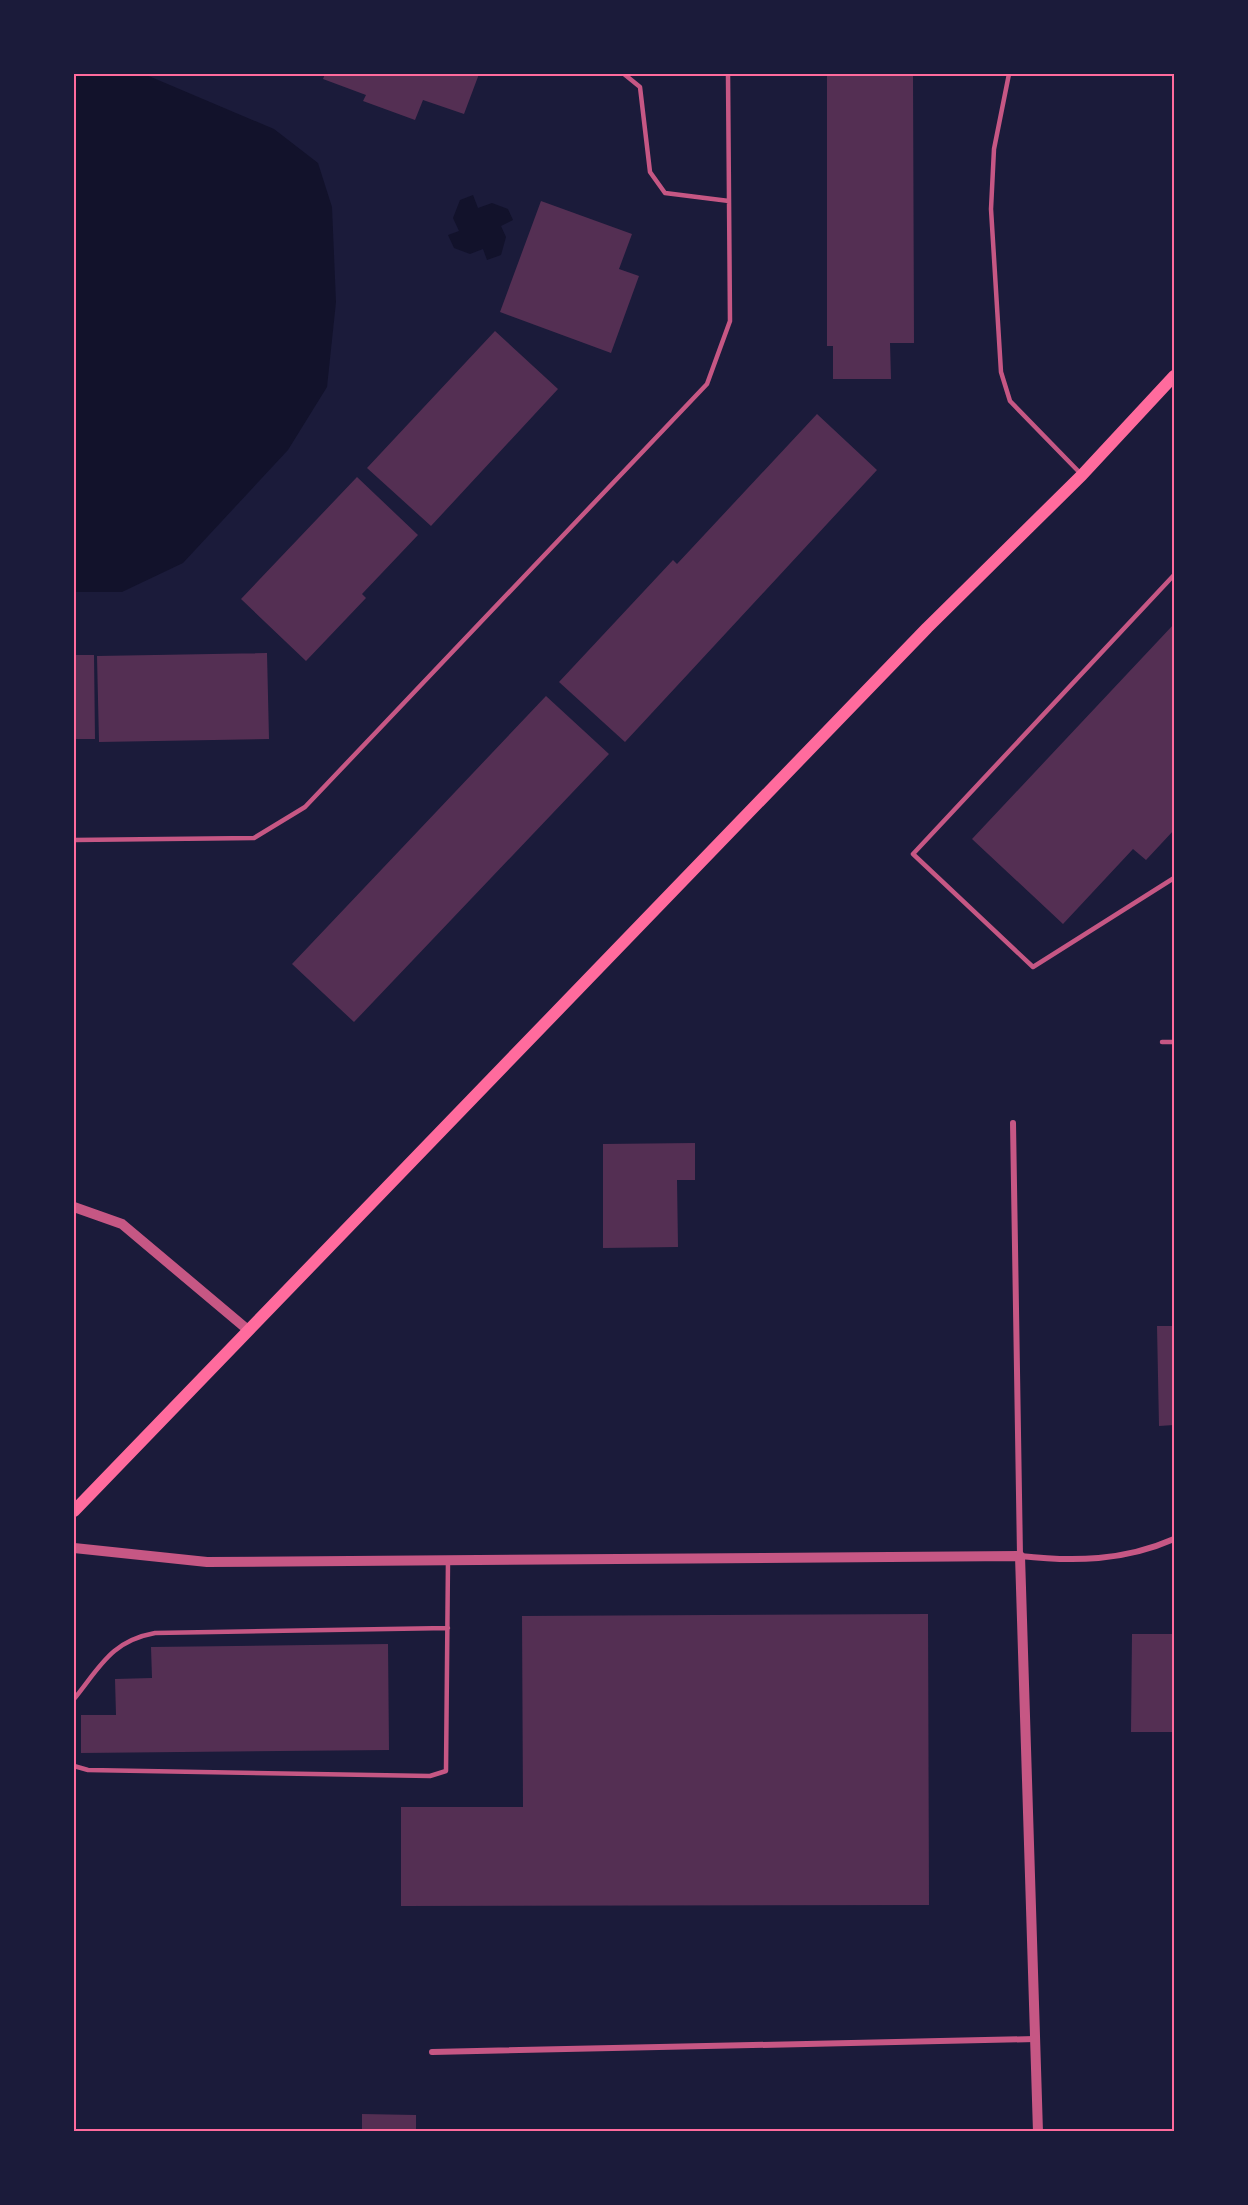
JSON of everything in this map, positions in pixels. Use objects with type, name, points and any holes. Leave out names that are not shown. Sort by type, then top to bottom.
[{"type":"main road","points":[[74,1511],[919,637],[1082,475],[1174,376]]},
{"type":"street","points":[[1013,1123],[1020,1556],[1038,2132]]},
{"type":"street","points":[[74,1208],[122,1224],[248,1330]]},
{"type":"street","points":[[74,1548],[207,1562],[1020,1556],[1065,1561],[1112,1558],[1174,1539]]},
{"type":"street","points":[[432,2052],[1036,2039]]},
{"type":"lane","points":[[624,74],[640,87],[650,172],[664,193],[729,201]]},
{"type":"lane","points":[[74,840],[254,838],[305,807],[707,384],[730,321],[728,74]]},
{"type":"lane","points":[[1009,74],[994,149],[991,209],[1001,372],[1010,401],[1082,475]]},
{"type":"lane","points":[[1174,575],[913,854],[1033,967],[1174,878]]},
{"type":"lane","points":[[1162,1042],[1174,1042]]},
{"type":"lane","points":[[74,1766],[88,1770],[430,1776],[446,1771],[448,1560]]},
{"type":"lane","points":[[74,1699],[118,1645],[154,1633],[448,1628]]},
{"type":"shaded area","points":[[74,74],[144,74],[274,129],[318,163],[332,207],[336,302],[327,387],[288,450],[183,563],[122,592],[74,592]]},
{"type":"shaded area","points":[[473,195],[478,208],[492,203],[508,209],[513,220],[501,226],[506,237],[501,255],[487,260],[483,249],[470,254],[454,248],[448,235],[459,231],[453,218],[460,200]]},
{"type":"building","points":[[325,74],[479,74],[464,114],[423,100],[415,120],[363,101],[366,95],[323,79]]},
{"type":"building","points":[[827,74],[913,74],[914,343],[890,343],[891,379],[833,379],[833,346],[827,346]]},
{"type":"building","points":[[541,201],[632,234],[619,269],[639,276],[611,353],[500,312]]},
{"type":"building","points":[[495,331],[558,389],[431,526],[367,468]]},
{"type":"building","points":[[817,414],[877,470],[625,742],[559,682],[673,560],[677,564]]},
{"type":"building","points":[[357,477],[418,535],[362,594],[366,598],[306,661],[241,599]]},
{"type":"building","points":[[1174,624],[1174,830],[1146,860],[1133,849],[1063,924],[972,839]]},
{"type":"building","points":[[267,653],[269,739],[99,742],[97,656]]},
{"type":"building","points":[[74,655],[94,655],[95,739],[74,739]]},
{"type":"building","points":[[546,696],[609,754],[354,1022],[292,964]]},
{"type":"building","points":[[695,1143],[695,1180],[677,1180],[678,1247],[603,1248],[603,1144]]},
{"type":"building","points":[[1157,1326],[1174,1326],[1174,1425],[1159,1426]]},
{"type":"building","points":[[928,1614],[929,1905],[401,1906],[401,1807],[523,1807],[522,1616]]},
{"type":"building","points":[[1132,1634],[1174,1634],[1174,1732],[1131,1732]]},
{"type":"building","points":[[388,1644],[389,1750],[81,1753],[81,1715],[116,1715],[115,1679],[152,1678],[151,1647]]},
{"type":"building","points":[[362,2114],[416,2115],[416,2132],[362,2132]]}]
